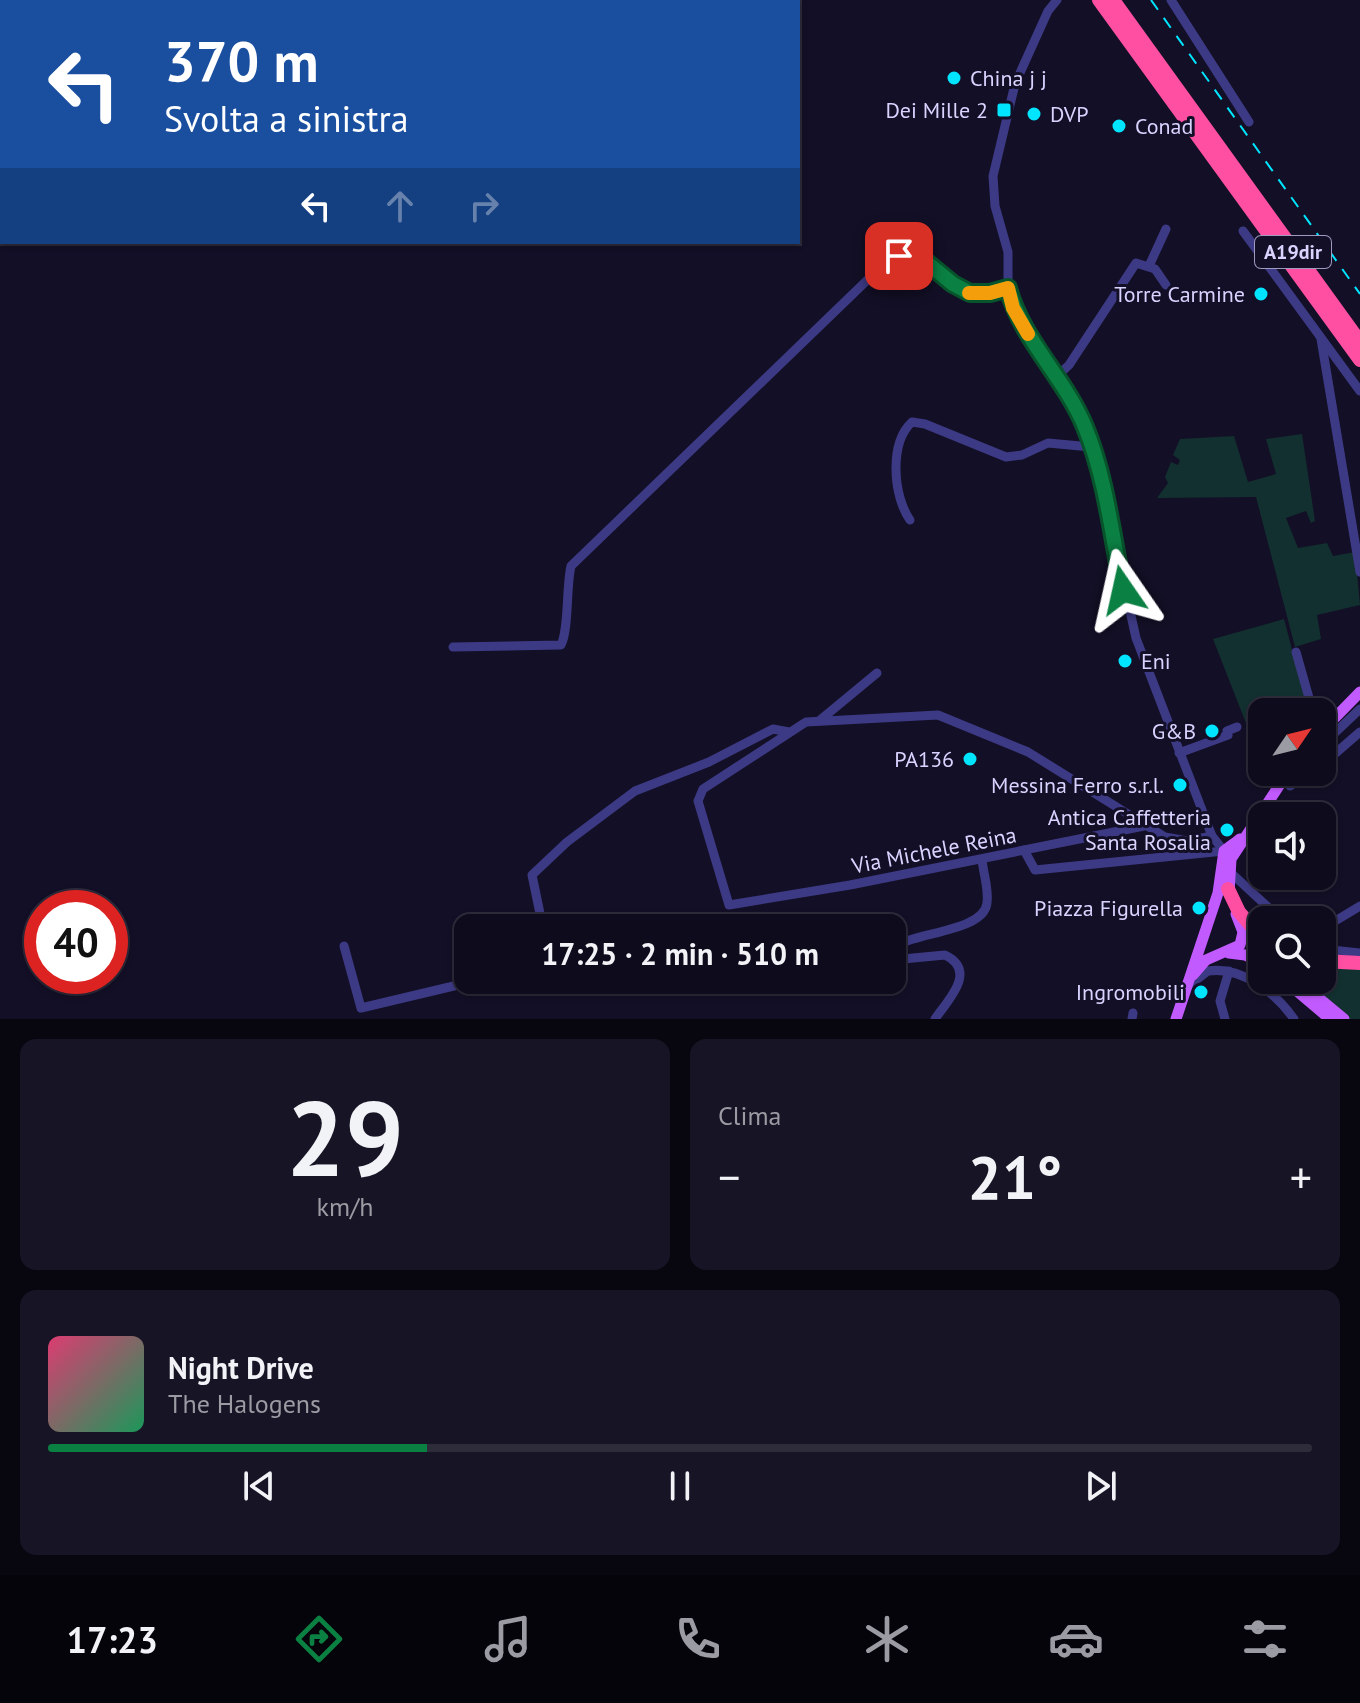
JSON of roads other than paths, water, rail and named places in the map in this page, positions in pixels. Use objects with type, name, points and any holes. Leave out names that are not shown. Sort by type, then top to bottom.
[{"type":"highway","name":"A19dir","points":[[1099,0],[1360,342]]},
{"type":"highway","name":"A19dir","points":[[1113,0],[1360,360]]},
{"type":"highway","points":[[1228,889],[1239,912],[1248,922]]},
{"type":"highway","points":[[1241,926],[1248,930]]},
{"type":"highway","points":[[1336,962],[1360,963]]},
{"type":"main road","points":[[1336,717],[1360,692]]},
{"type":"main road","points":[[1183,1019],[1190,985],[1228,860],[1283,786]]},
{"type":"main road","points":[[1176,1019],[1190,985],[1205,968],[1240,945],[1241,926],[1228,889],[1228,860]]},
{"type":"main road","points":[[1207,926],[1225,915],[1248,934]]},
{"type":"main road","points":[[1207,926],[1209,946],[1248,957]]},
{"type":"main road","points":[[1301,994],[1328,1019]]},
{"type":"main road","points":[[1314,994],[1344,1019]]},
{"type":"street","points":[[1057,0],[1049,5],[1015,84],[993,176],[995,206],[1008,252],[1008,288],[1022,325],[1084,424],[1136,638],[1212,836],[1228,860],[1269,906]]},
{"type":"street","points":[[1171,0],[1249,122]]},
{"type":"street","points":[[1149,266],[1166,229]]},
{"type":"street","points":[[1243,231],[1360,391]]},
{"type":"street","points":[[453,647],[561,645],[565,638],[565,600],[571,566],[886,262],[899,256],[919,256],[953,284],[970,293],[990,293],[1008,288]]},
{"type":"street","points":[[1055,378],[1069,365],[1130,268],[1136,263],[1149,266],[1166,285]]},
{"type":"street","points":[[1321,339],[1360,567]]},
{"type":"street","points":[[910,520],[902,510],[898,463],[903,431],[912,422],[1006,457],[1048,443],[1080,449],[1091,447]]},
{"type":"street","points":[[1296,652],[1309,698]]},
{"type":"street","points":[[819,721],[877,673]]},
{"type":"street","points":[[1336,730],[1360,709]]},
{"type":"street","points":[[540,914],[532,875],[567,842],[635,791],[720,758],[773,729],[789,732],[806,722],[938,715],[1028,752],[1173,841],[1181,856]]},
{"type":"street","points":[[1336,755],[1358,734],[1343,723]]},
{"type":"street","points":[[1179,753],[1228,735],[1227,731],[1237,727]]},
{"type":"street","name":"Via Michele Reina","points":[[789,732],[703,789],[698,801],[729,905],[1144,826]]},
{"type":"street","points":[[1173,841],[1212,836]]},
{"type":"street","points":[[1024,850],[1035,870],[1181,856],[1228,860]]},
{"type":"street","points":[[906,943],[969,923],[982,915],[987,902],[982,859]]},
{"type":"street","points":[[1336,921],[1360,906]]},
{"type":"street","points":[[344,946],[361,1008],[454,986]]},
{"type":"street","points":[[1336,950],[1360,953]]},
{"type":"street","points":[[906,959],[945,955],[955,962],[960,972],[957,989],[935,1019]]},
{"type":"street","points":[[1205,968],[1229,971],[1267,991],[1294,1019]]},
{"type":"street","points":[[1225,1019],[1220,1001],[1229,971]]},
{"type":"railway","points":[[1151,0],[1360,294]]},
{"type":"place","name":"China j j","points":[[954,78]]},
{"type":"place","name":"Dei Mille 2","points":[[1004,110]]},
{"type":"place","name":"DVP","points":[[1034,114]]},
{"type":"place","name":"Conad","points":[[1119,126]]},
{"type":"place","name":"Torre Carmine","points":[[1261,294]]},
{"type":"place","name":"Eni","points":[[1125,661]]},
{"type":"place","name":"G&B","points":[[1212,731]]},
{"type":"place","name":"PA136","points":[[970,759]]},
{"type":"place","name":"Messina Ferro s.r.l.","points":[[1180,785]]},
{"type":"place","name":"Antica Caffetteria Santa Rosalia","points":[[1227,830]]},
{"type":"place","name":"Piazza Figurella","points":[[1199,908]]},
{"type":"place","name":"Ingromobili","points":[[1201,992]]}]
